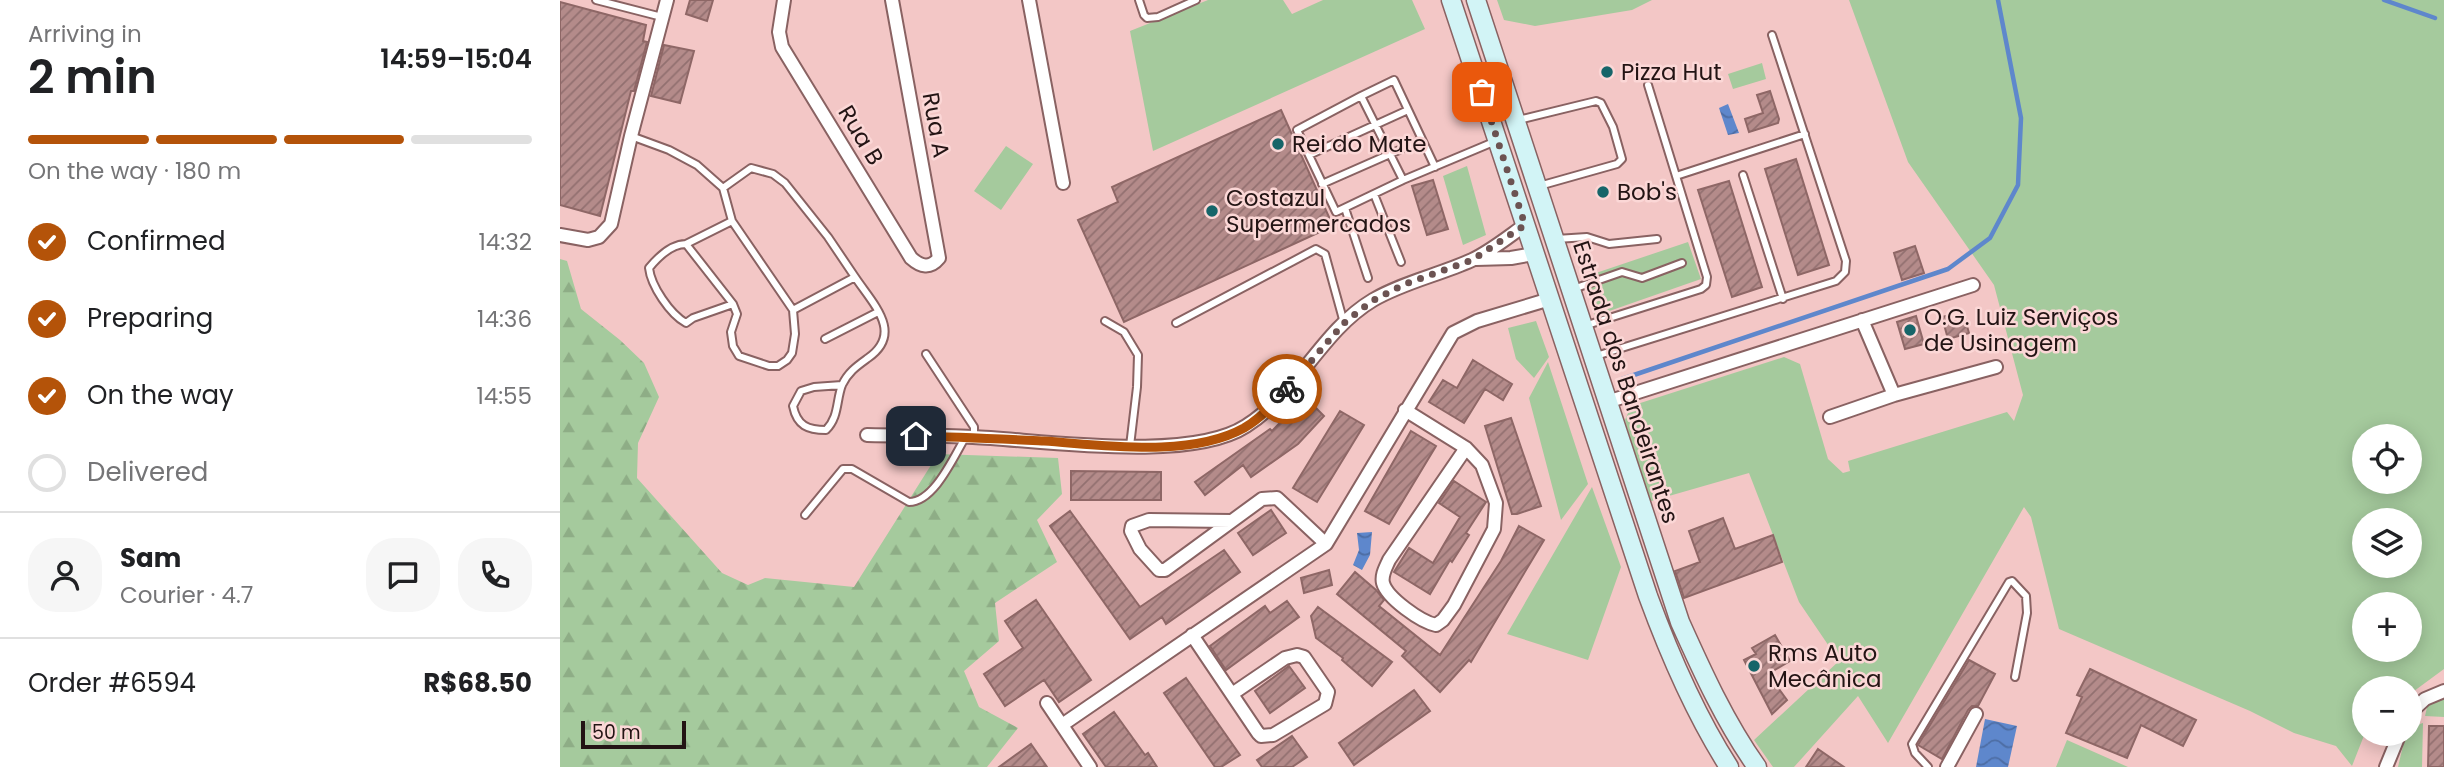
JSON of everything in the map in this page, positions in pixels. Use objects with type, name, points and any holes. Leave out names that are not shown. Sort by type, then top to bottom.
[{"type":"main road","name":"Estrada dos Bandeirantes","points":[[1451,0],[1668,649],[1710,738],[1729,767]]},
{"type":"main road","name":"Estrada dos Bandeirantes","points":[[1476,0],[1680,622],[1700,667],[1757,767]]},
{"type":"street","points":[[560,236],[589,240],[606,231],[614,215],[631,136],[667,0]]},
{"type":"street","name":"Rua B","points":[[784,0],[779,32],[782,47],[911,258],[926,266],[933,265],[939,258]]},
{"type":"street","name":"Rua A","points":[[892,0],[939,258]]},
{"type":"street","points":[[1029,0],[1063,183]]},
{"type":"street","points":[[867,435],[970,437],[1130,446],[1196,444],[1242,429],[1264,414],[1344,323],[1372,301],[1405,284],[1472,260],[1525,225]]},
{"type":"street","points":[[1472,260],[1534,254]]},
{"type":"street","points":[[1607,402],[1973,285]]},
{"type":"street","points":[[1062,725],[1326,544],[1453,333],[1477,321],[1550,299]]},
{"type":"street","points":[[1862,320],[1894,395]]},
{"type":"street","points":[[1830,417],[1894,395],[1996,367]]},
{"type":"street","points":[[1405,410],[1465,448],[1482,465],[1496,503],[1494,529],[1443,620],[1436,625],[1429,624],[1393,597],[1383,585],[1383,576],[1388,560],[1465,448]]},
{"type":"street","points":[[1231,521],[1149,520],[1132,526],[1131,531],[1140,549],[1161,571],[1171,567],[1262,499],[1277,498],[1326,544]]},
{"type":"street","points":[[1192,635],[1258,733],[1267,737],[1325,704],[1328,692],[1304,657],[1297,654],[1285,658],[1232,694]]},
{"type":"street","points":[[2422,702],[2444,691]]},
{"type":"street","points":[[1047,704],[1090,767]]},
{"type":"street","points":[[1947,767],[1976,714]]},
{"type":"street","points":[[2386,767],[2394,746]]},
{"type":"lane","points":[[596,0],[663,17]]},
{"type":"lane","points":[[1139,0],[1144,15],[1152,18],[1196,0]]},
{"type":"lane","points":[[1593,357],[1783,299],[1836,281],[1845,272],[1846,261],[1772,35]]},
{"type":"lane","points":[[1435,167],[1394,80],[1297,130],[1336,212],[1403,180],[1435,167],[1499,140]]},
{"type":"lane","points":[[1583,326],[1701,289],[1706,285],[1707,277],[1648,85]]},
{"type":"lane","points":[[1361,96],[1403,180]]},
{"type":"lane","points":[[1516,120],[1596,101],[1601,103],[1613,127],[1622,159],[1617,164],[1537,187]]},
{"type":"lane","points":[[1309,155],[1408,110]]},
{"type":"lane","points":[[1676,176],[1805,134]]},
{"type":"lane","points":[[631,136],[669,150],[697,165],[723,188],[732,221],[793,310],[795,334],[792,353],[787,360],[778,366],[769,366],[739,356],[733,346],[731,332],[737,314],[733,304],[686,244]]},
{"type":"lane","points":[[1322,184],[1422,141]]},
{"type":"lane","points":[[723,188],[751,168],[773,174],[793,192],[878,312],[886,329],[884,342],[879,351],[853,368],[842,385],[833,423],[826,430],[807,428],[797,420],[793,406],[801,391],[842,385]]},
{"type":"lane","points":[[1743,174],[1783,299]]},
{"type":"lane","points":[[1374,194],[1401,262]]},
{"type":"lane","points":[[1345,208],[1368,278]]},
{"type":"lane","points":[[732,221],[686,244],[678,244],[657,258],[649,268],[650,275],[678,318],[686,323],[733,304]]},
{"type":"lane","points":[[1554,239],[1587,237],[1609,244],[1657,239]]},
{"type":"lane","points":[[1177,323],[1317,249],[1325,254],[1344,323]]},
{"type":"lane","points":[[1571,289],[1622,272],[1642,278],[1682,263]]},
{"type":"lane","points":[[793,310],[855,277]]},
{"type":"lane","points":[[825,339],[878,312]]},
{"type":"lane","points":[[1105,321],[1124,332],[1138,355],[1130,446]]},
{"type":"lane","points":[[805,516],[843,469],[852,469],[909,502],[918,502],[930,494],[970,437],[974,427],[926,354]]},
{"type":"lane","points":[[1928,767],[1914,753],[1912,744],[1963,656],[2012,581],[2026,596],[2027,613],[2015,677]]},
{"type":"green space","points":[[1208,0],[1283,0],[1292,14],[1323,0],[1412,0],[1425,29],[1153,151],[1130,31]]},
{"type":"green space","points":[[1497,0],[1652,0],[1632,10],[1535,26],[1504,20]]},
{"type":"green space","points":[[1849,0],[2444,0],[2444,669],[2422,685],[2422,676],[2352,676],[2352,746],[2360,746],[2352,766],[2336,746],[2294,733],[2250,711],[2059,629],[2031,517],[2024,507],[1888,743],[1858,696],[1794,767],[1773,767],[1754,740],[1839,661],[1799,602],[1749,473],[1648,502],[1625,420],[1631,406],[1784,357],[1800,364],[1828,459],[1843,473],[1850,471],[1848,461],[2007,412],[2014,421],[2023,395],[1994,285],[1908,162]]},
{"type":"green space","points":[[1762,63],[1766,79],[1733,89],[1728,74]]},
{"type":"green space","points":[[1006,146],[1033,164],[1001,210],[974,191]]},
{"type":"green space","points":[[1467,166],[1486,235],[1463,245],[1443,176]]},
{"type":"green space","points":[[1688,242],[1701,279],[1595,316],[1584,277]]},
{"type":"green space","points":[[560,259],[567,261],[581,309],[644,363],[659,397],[638,443],[637,478],[722,573],[748,585],[765,578],[854,587],[938,454],[1058,458],[1062,494],[1037,520],[1057,562],[995,603],[999,641],[964,671],[979,707],[1018,728],[987,767],[560,767]]},
{"type":"green space","points":[[1536,321],[1549,357],[1534,378],[1516,359],[1508,328]]},
{"type":"green space","points":[[1548,362],[1588,484],[1561,520],[1529,398]]},
{"type":"green space","points":[[1592,487],[1621,567],[1588,660],[1507,634]]},
{"type":"green space","points":[[2444,697],[2444,717],[2425,716],[2428,703]]},
{"type":"green space","points":[[2423,723],[2422,767],[2398,767],[2403,746],[2422,746]]},
{"type":"green space","points":[[2067,740],[2128,767],[2056,767]]},
{"type":"water","points":[[1728,104],[1739,133],[1728,135],[1719,108]]},
{"type":"water","points":[[1372,532],[1370,555],[1362,570],[1353,565],[1359,550],[1357,533]]},
{"type":"water","points":[[1985,719],[2017,726],[2008,767],[1976,767]]},
{"type":"building","points":[[690,0],[713,0],[707,21],[686,14]]},
{"type":"building","points":[[560,2],[646,25],[643,41],[647,42],[634,91],[631,91],[600,216],[560,205]]},
{"type":"building","points":[[664,45],[694,51],[680,103],[651,96]]},
{"type":"building","points":[[1770,91],[1778,123],[1749,132],[1745,119],[1763,113],[1757,95]]},
{"type":"building","name":"Costazul Supermercados","points":[[1281,110],[1333,226],[1124,322],[1078,220],[1118,202],[1112,187]]},
{"type":"building","points":[[1796,159],[1829,265],[1798,275],[1765,169]]},
{"type":"building","points":[[1433,180],[1448,229],[1427,235],[1412,186]]},
{"type":"building","points":[[1729,181],[1762,287],[1732,297],[1698,190]]},
{"type":"building","points":[[1915,246],[1924,273],[1902,280],[1894,253]]},
{"type":"building","points":[[1963,312],[1969,333],[1948,339],[1942,317]]},
{"type":"building","points":[[1916,316],[1924,344],[1905,349],[1897,322]]},
{"type":"building","points":[[1473,360],[1512,384],[1503,400],[1485,389],[1464,423],[1429,402],[1443,380],[1457,388]]},
{"type":"building","points":[[1305,397],[1324,416],[1298,444],[1251,477],[1243,465],[1205,495],[1195,482],[1270,429],[1272,431]]},
{"type":"building","points":[[1340,411],[1364,425],[1317,502],[1293,488]]},
{"type":"building","points":[[1511,418],[1541,506],[1517,514],[1512,514],[1485,426]]},
{"type":"building","points":[[1411,431],[1436,446],[1389,524],[1365,511]]},
{"type":"building","points":[[1071,471],[1161,472],[1161,500],[1071,500]]},
{"type":"building","points":[[1454,481],[1486,502],[1466,533],[1469,535],[1430,594],[1394,572],[1409,548],[1433,563],[1460,517],[1439,503]]},
{"type":"building","points":[[1271,510],[1286,533],[1253,555],[1238,533]]},
{"type":"building","points":[[1070,511],[1140,607],[1224,550],[1240,572],[1166,624],[1162,617],[1130,639],[1050,526]]},
{"type":"building","points":[[1723,518],[1735,549],[1773,535],[1782,562],[1684,598],[1675,571],[1700,562],[1689,531]]},
{"type":"building","points":[[1519,526],[1544,540],[1471,662],[1469,660],[1440,692],[1402,656],[1406,651],[1337,594],[1355,572],[1384,600],[1379,606],[1440,655],[1501,561]]},
{"type":"building","points":[[1329,570],[1332,585],[1304,593],[1301,578]]},
{"type":"building","points":[[1036,600],[1091,680],[1059,702],[1044,680],[1005,706],[984,674],[1023,648],[1005,621]]},
{"type":"building","points":[[1287,601],[1299,617],[1226,670],[1210,646],[1265,606],[1270,613]]},
{"type":"building","points":[[1318,607],[1392,662],[1372,686],[1342,660],[1343,658],[1316,638],[1311,616]]},
{"type":"building","points":[[1775,635],[1790,661],[1768,674],[1787,700],[1772,714],[1744,660],[1756,654],[1752,648]]},
{"type":"building","points":[[1969,660],[1995,674],[1978,706],[1972,706],[1968,710],[1942,759],[1918,745]]},
{"type":"building","points":[[1289,666],[1305,688],[1270,713],[1255,691]]},
{"type":"building","points":[[2090,669],[2196,720],[2183,746],[2141,725],[2127,758],[2066,733],[2082,697],[2077,695]]},
{"type":"building","points":[[1186,678],[1240,755],[1221,767],[1215,767],[1164,693]]},
{"type":"building","points":[[1414,690],[1430,711],[1354,765],[1339,743]]},
{"type":"building","points":[[1114,712],[1157,767],[1106,767],[1083,734]]},
{"type":"building","points":[[2429,726],[2444,726],[2444,767],[2428,767]]},
{"type":"building","points":[[1292,736],[1307,757],[1292,767],[1262,767],[1257,760]]},
{"type":"building","points":[[1031,744],[1047,767],[999,767]]},
{"type":"building","points":[[1818,749],[1844,767],[1806,767]]},
{"type":"waterway","points":[[1622,379],[1948,269],[1990,238],[2018,185],[2021,118],[1998,0]]},
{"type":"waterway","points":[[2384,0],[2435,18]]},
{"type":"way so far","points":[[1287,389],[1344,323],[1372,301],[1405,284],[1472,260],[1525,225],[1482,92]]},
{"type":"place","name":"Pizza Hut","points":[[1607,72]]},
{"type":"place","name":"Rei do Mate","points":[[1278,144]]},
{"type":"place","name":"Bob's","points":[[1603,192]]},
{"type":"place","name":"Costazul Supermercados","points":[[1212,211]]},
{"type":"place","name":"O.G. Luiz Serviços de Usinagem","points":[[1910,330]]},
{"type":"place","name":"Rms Auto Mecânica","points":[[1754,666]]},
{"type":"route","points":[[916,436],[1099,445],[1196,444],[1242,429],[1264,414],[1287,389]]}]
